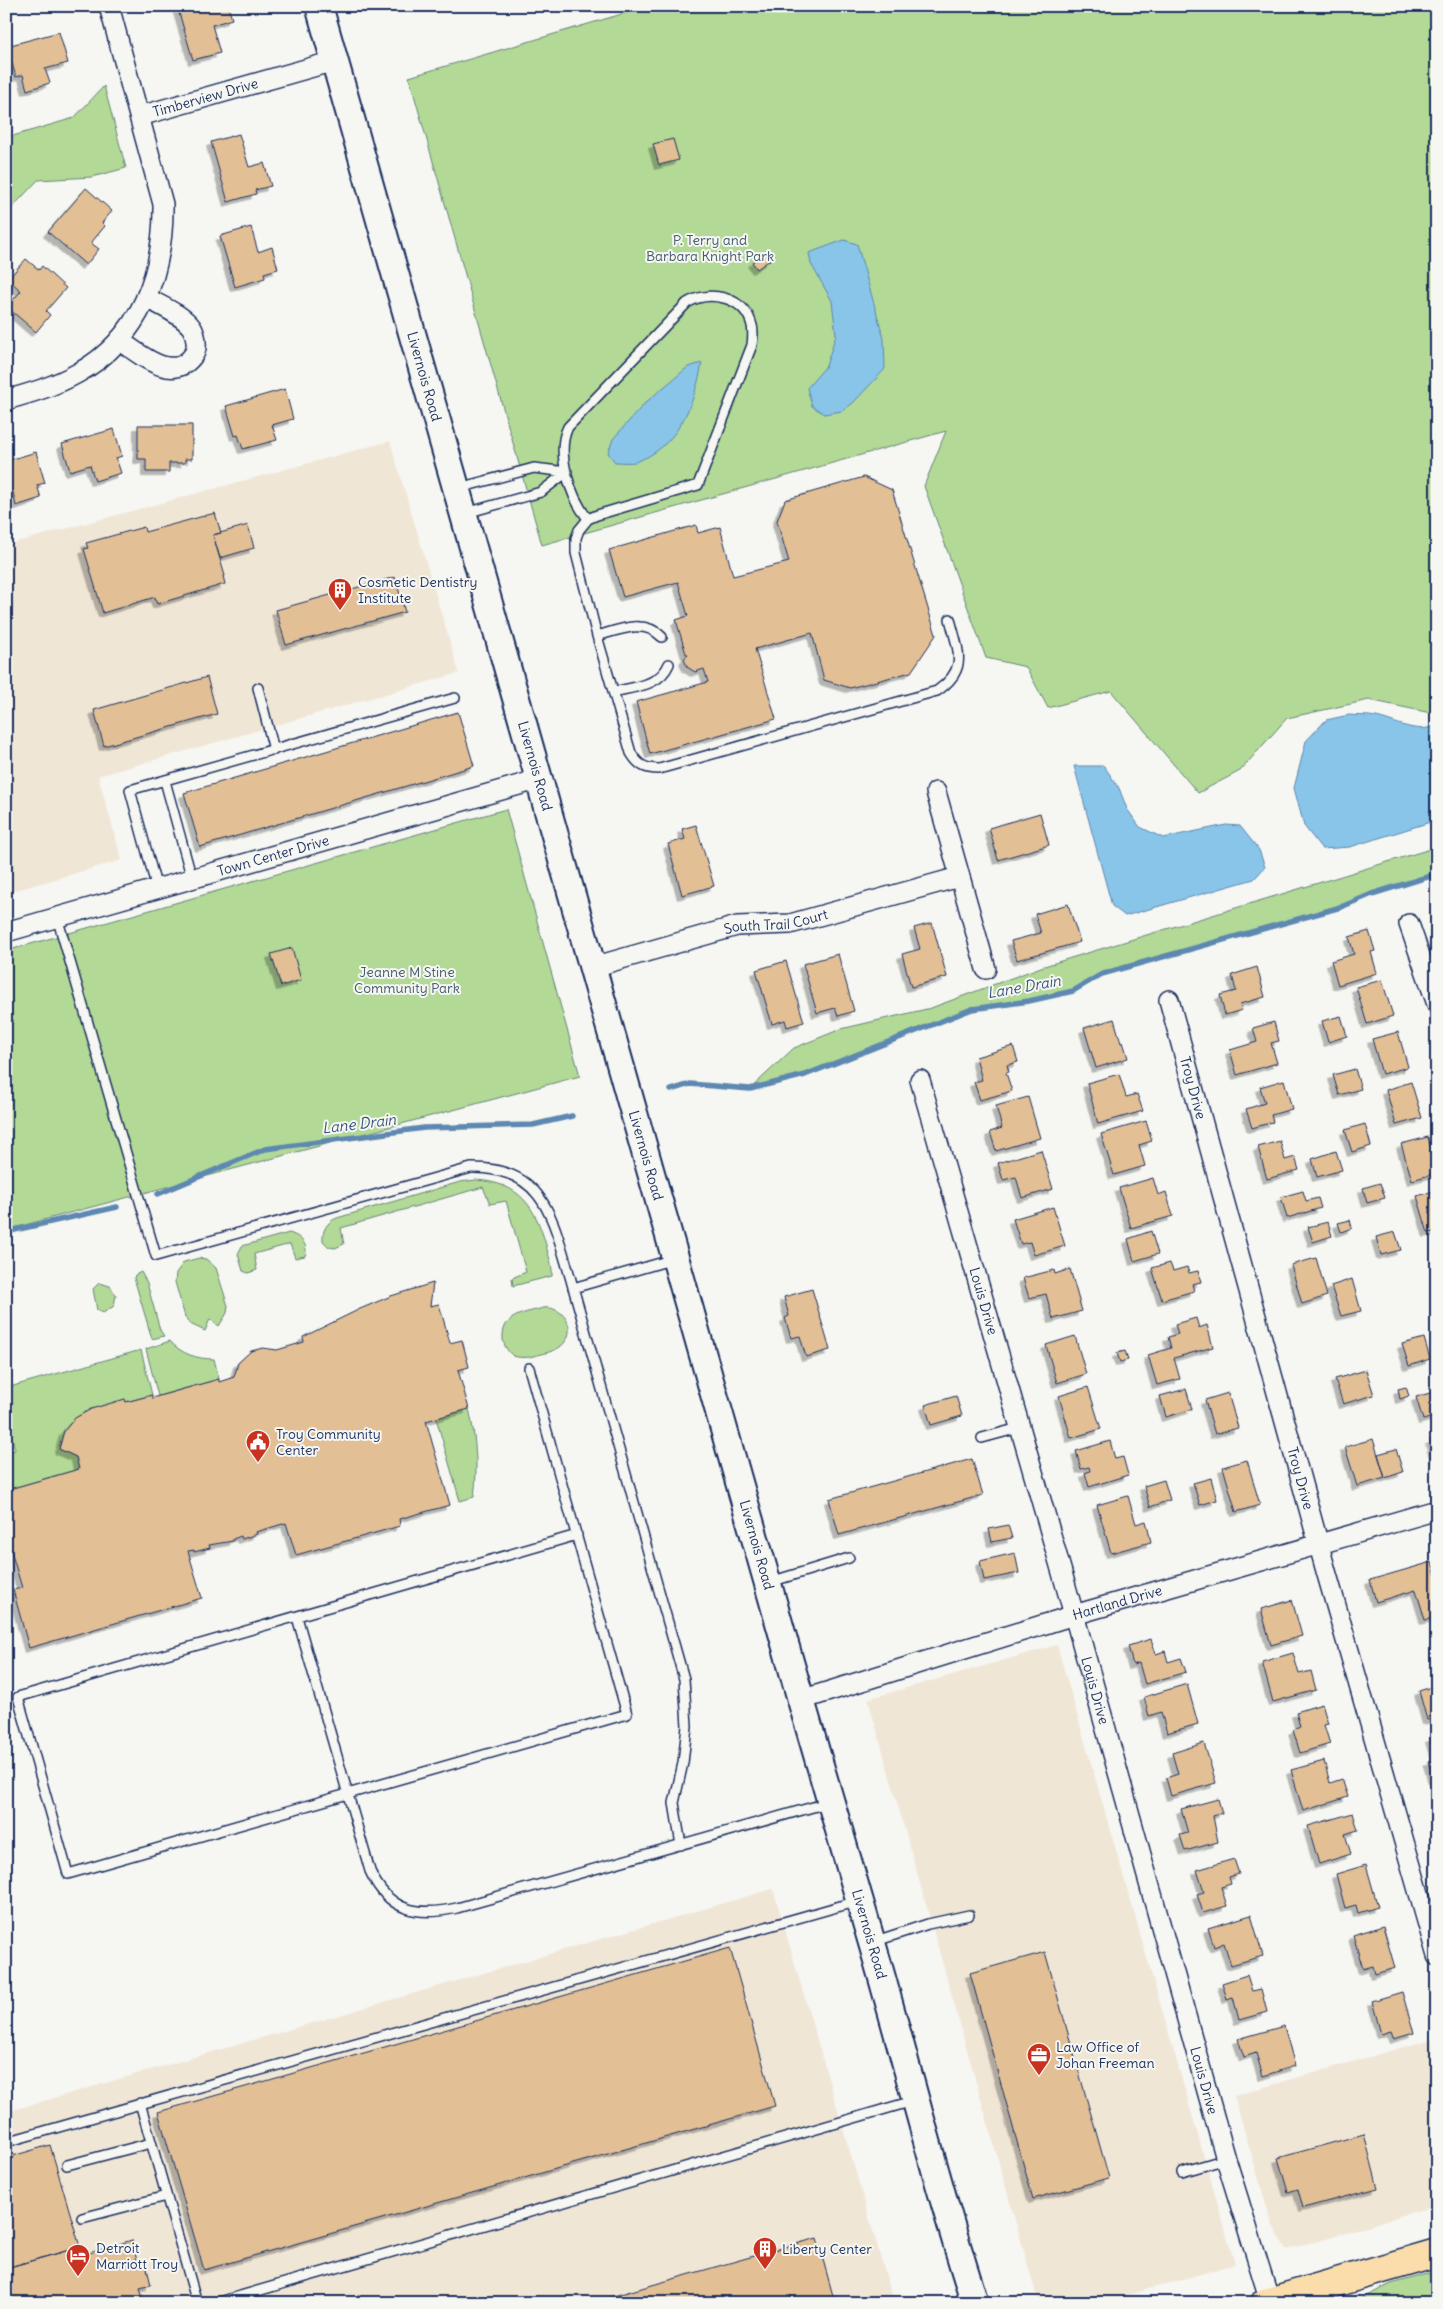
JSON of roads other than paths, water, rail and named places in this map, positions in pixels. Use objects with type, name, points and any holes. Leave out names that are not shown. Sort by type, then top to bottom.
[{"type":"main road","name":"Livernois Road","points":[[319,6],[858,1901],[872,1942],[960,2258],[975,2303]]},
{"type":"main road","points":[[1268,2302],[1437,2252]]},
{"type":"street","points":[[109,6],[140,116]]},
{"type":"street","name":"Timberview Drive","points":[[6,400],[55,385],[79,373],[99,359],[119,340],[147,298],[160,252],[163,204],[140,116],[334,61]]},
{"type":"street","points":[[119,340],[156,365],[168,368],[181,367],[190,360],[196,351],[196,338],[192,328],[184,320],[147,298]]},
{"type":"street","name":"Town Center Drive","points":[[6,932],[540,779]]},
{"type":"street","points":[[936,792],[986,969]]},
{"type":"street","name":"South Trail Court","points":[[593,967],[737,926],[790,924],[959,877]]},
{"type":"street","points":[[1409,924],[1437,1004]]},
{"type":"street","name":"Troy Drive","points":[[1169,1000],[1319,1545],[1437,1956]]},
{"type":"street","name":"Louis Drive","points":[[920,1080],[1074,1615],[1226,2159],[1268,2302]]},
{"type":"street","name":"Hartland Drive","points":[[801,1700],[1074,1615],[1437,1510]]},
{"type":"lane","points":[[588,519],[578,505],[567,472],[562,443],[568,427],[687,303],[705,296],[714,296],[728,300],[744,309],[752,323],[752,345],[698,485],[604,512],[588,519],[579,530],[575,545],[597,636],[613,692],[636,760],[641,766],[659,769],[938,691],[950,682],[957,671],[959,660],[950,619]]},
{"type":"lane","points":[[456,488],[534,468],[567,472]]},
{"type":"lane","points":[[464,514],[541,492],[567,472]]},
{"type":"lane","points":[[597,636],[644,626],[652,628],[662,637]]},
{"type":"lane","points":[[613,692],[652,682],[660,678],[669,664]]},
{"type":"lane","points":[[258,688],[274,750]]},
{"type":"lane","points":[[157,889],[130,790],[455,698]]},
{"type":"lane","points":[[164,781],[192,879]]},
{"type":"lane","points":[[57,917],[156,1256],[458,1170],[481,1168],[501,1171],[528,1184],[544,1202],[554,1222],[684,1679],[688,1714],[687,1733],[683,1763],[674,1803],[681,1845]]},
{"type":"lane","points":[[573,1288],[675,1259]]},
{"type":"lane","points":[[528,1368],[577,1536],[627,1714],[68,1874],[18,1697],[577,1536]]},
{"type":"lane","points":[[982,1438],[1019,1428]]},
{"type":"lane","points":[[768,1583],[849,1558]]},
{"type":"lane","points":[[296,1617],[347,1794],[374,1879],[394,1903],[414,1911],[426,1913],[457,1908],[830,1802]]},
{"type":"lane","points":[[6,2142],[858,1901]]},
{"type":"lane","points":[[872,1942],[928,1924],[969,1915]]},
{"type":"lane","points":[[216,2303],[915,2100]]},
{"type":"lane","points":[[140,2103],[197,2303]]},
{"type":"lane","points":[[68,2165],[151,2143]]},
{"type":"lane","points":[[1182,2172],[1226,2159]]},
{"type":"lane","points":[[82,2218],[166,2196]]},
{"type":"water","points":[[844,240],[857,244],[884,339],[885,369],[853,403],[842,411],[824,414],[812,406],[807,388],[826,366],[836,335],[832,301],[811,264],[809,253]]},
{"type":"water","points":[[702,363],[689,408],[673,436],[650,456],[635,462],[615,462],[608,453],[613,439],[645,403],[688,367]]},
{"type":"water","points":[[1349,715],[1376,717],[1421,729],[1437,725],[1437,820],[1350,847],[1322,849],[1304,826],[1294,788],[1306,741],[1326,720]]},
{"type":"water","points":[[1074,766],[1104,766],[1119,788],[1127,809],[1140,827],[1163,838],[1226,825],[1240,826],[1259,850],[1265,867],[1254,879],[1125,916],[1112,906]]},
{"type":"waterway","name":"Lane Drain","points":[[671,1090],[690,1084],[750,1089],[805,1075],[972,1009],[1029,1001],[1073,991],[1102,974],[1341,907],[1372,894],[1437,874]]},
{"type":"waterway","name":"Lane Drain","points":[[158,1194],[265,1149],[424,1128],[533,1125],[572,1116]]},
{"type":"waterway","name":"Lane Drain","points":[[6,1232],[117,1207]]},
{"type":"place","name":"Cosmetic Dentistry Institute","points":[[340,611]]},
{"type":"place","name":"Troy Community Center","points":[[258,1463]]},
{"type":"place","name":"Law Office of Johan Freeman","points":[[1039,2076]]},
{"type":"place","name":"Liberty Center","points":[[765,2270]]},
{"type":"place","name":"Detroit Marriott Troy","points":[[78,2277]]},
{"type":"park label","name":"P. Terry and Barbara Knight Park","points":[[710,248]]},
{"type":"park label","name":"Jeanne M Stine Community Park","points":[[407,980]]}]
